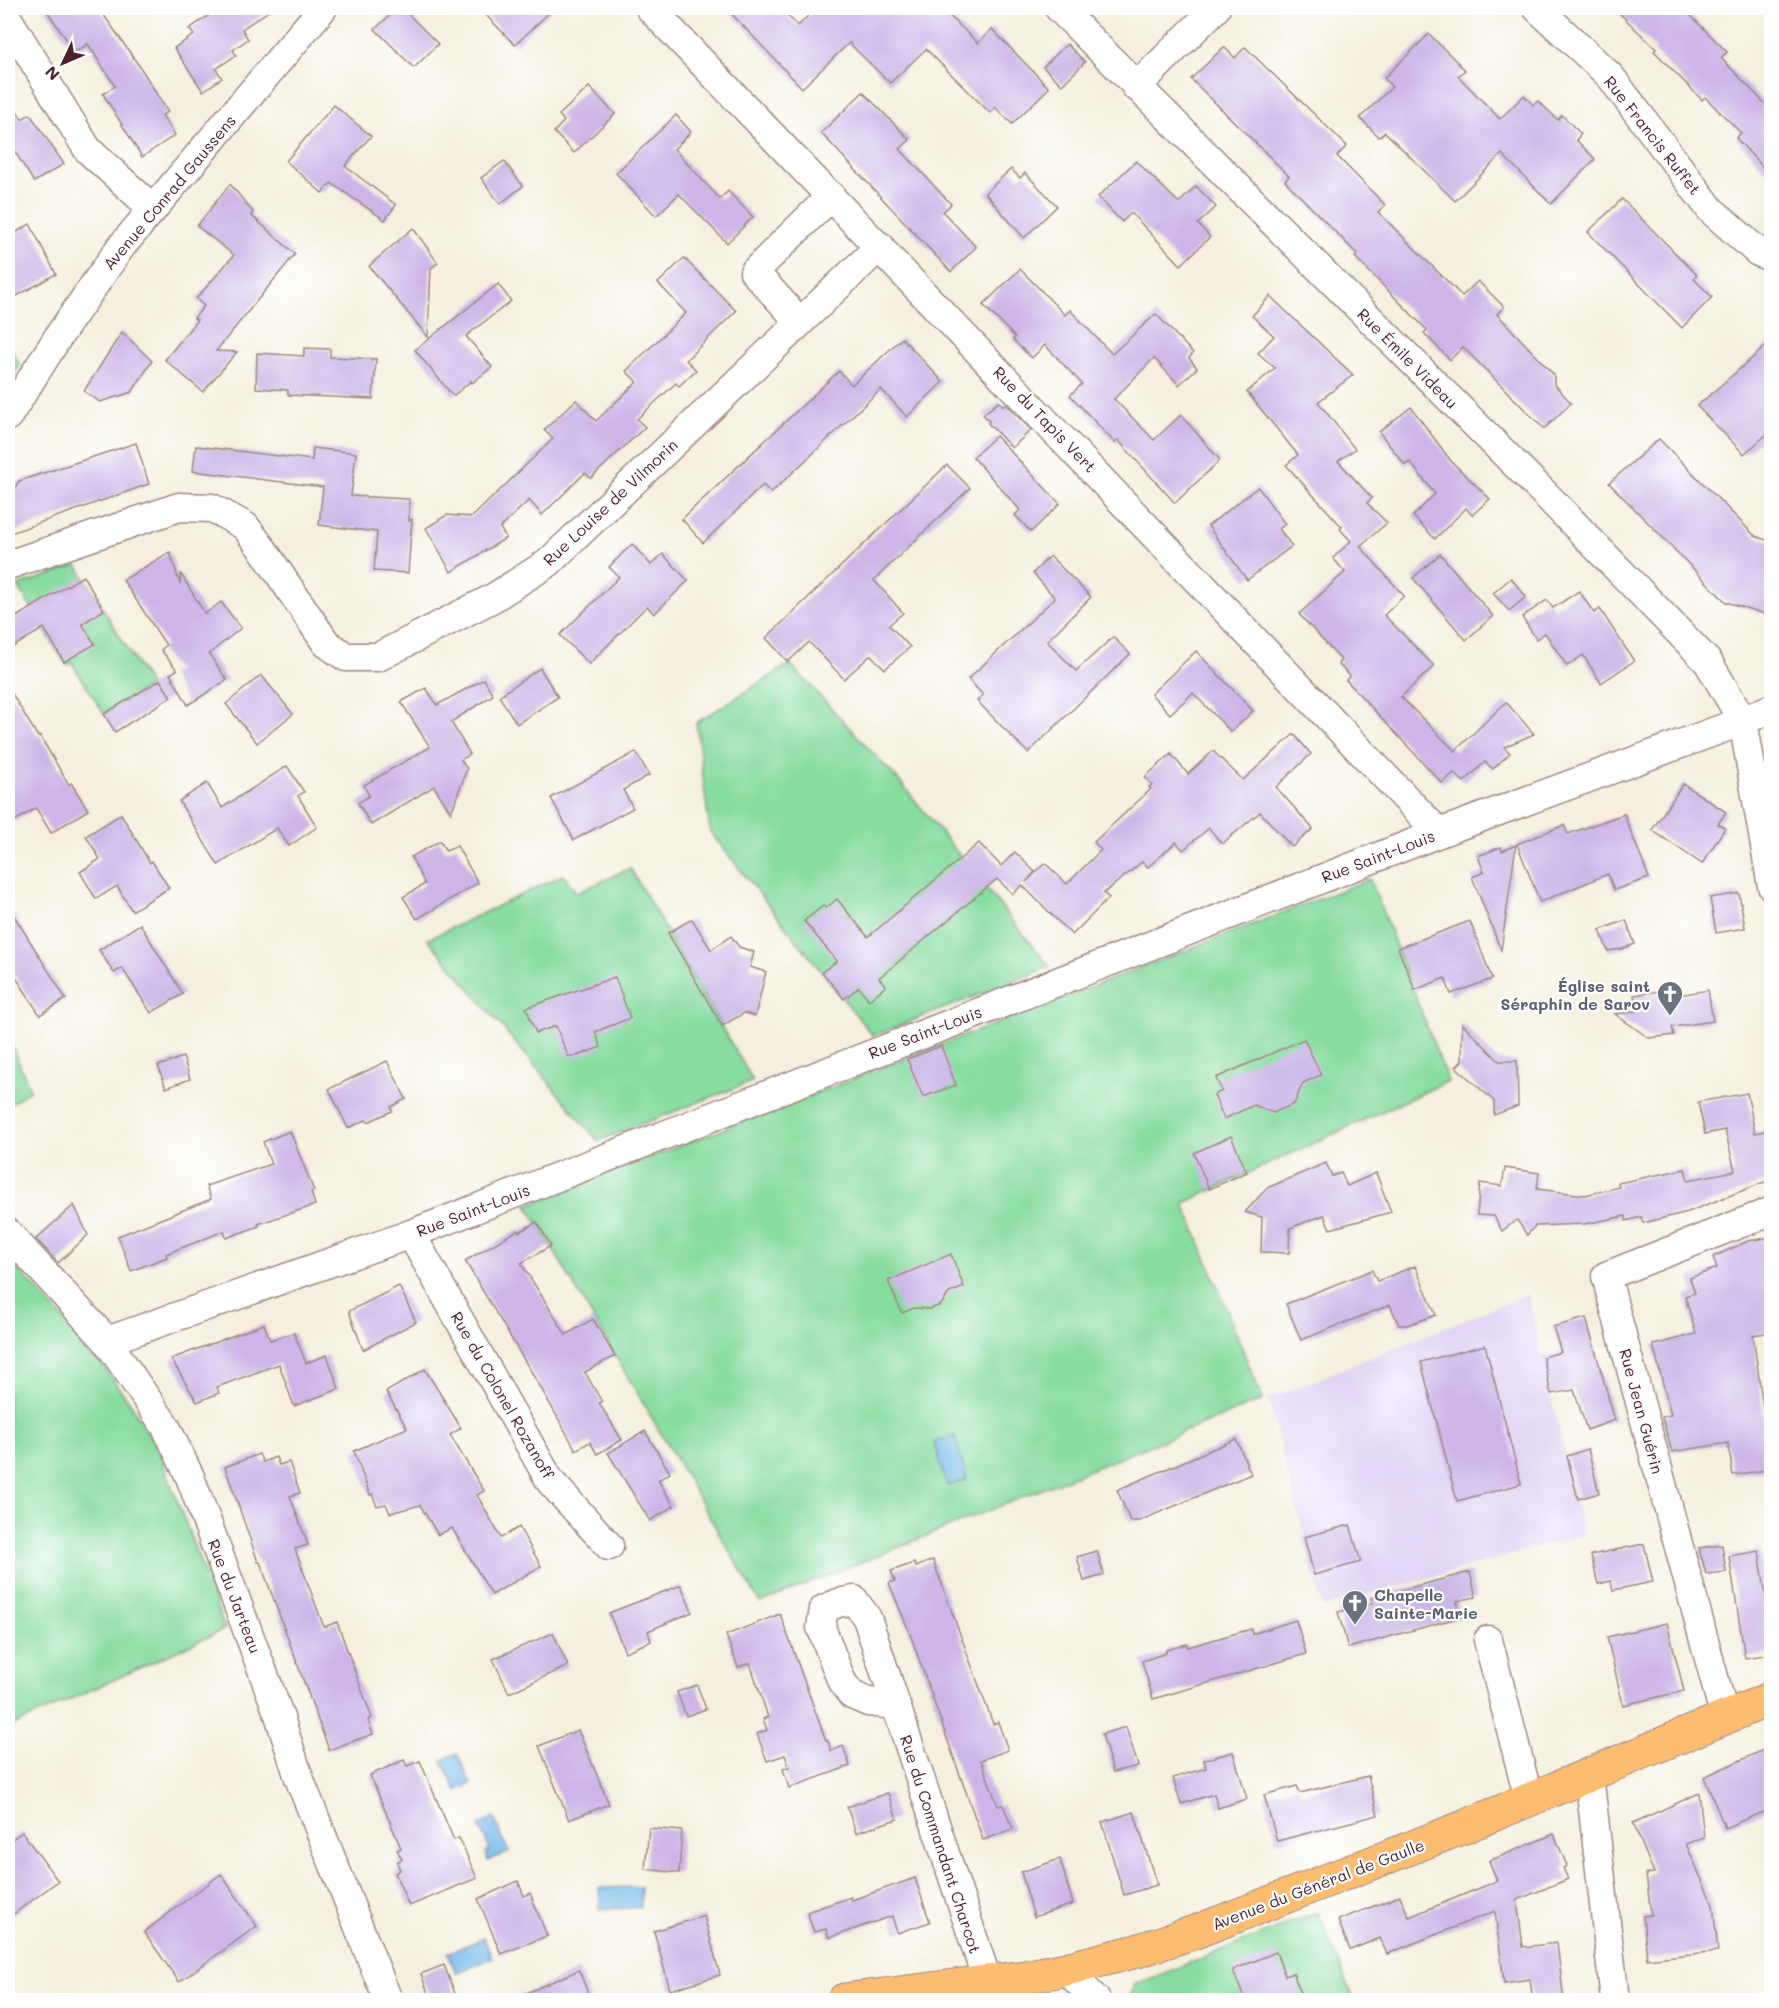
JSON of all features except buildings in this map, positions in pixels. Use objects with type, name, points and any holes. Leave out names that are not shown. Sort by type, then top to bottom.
[{"type":"main road","name":"Avenue du Général de Gaulle","points":[[844,2001],[988,1983],[1066,1969],[1137,1951],[1195,1932],[1464,1827],[1772,1698]]},
{"type":"street","name":"Avenue Conrad Gaussens","points":[[8,416],[113,257],[323,8]]},
{"type":"street","name":"Rue du Tapis Vert","points":[[650,8],[1439,833]]},
{"type":"street","name":"Rue Émile Videau","points":[[1059,8],[1549,498],[1708,662],[1743,721]]},
{"type":"street","points":[[1136,87],[1216,8]]},
{"type":"street","name":"Rue Francis Ruffet","points":[[1537,8],[1610,76],[1711,210],[1758,252],[1772,258]]},
{"type":"street","points":[[8,19],[88,150],[153,209]]},
{"type":"street","points":[[800,322],[754,272],[831,196]]},
{"type":"street","name":"Rue Louise de Vilmorin","points":[[8,565],[179,507],[212,508],[245,526],[326,643],[346,657],[378,657],[493,598],[548,562],[880,246]]},
{"type":"street","name":"Rue Saint-Louis","points":[[107,1341],[411,1234],[1439,833],[1743,721],[1772,708]]},
{"type":"street","points":[[1743,721],[1772,886]]},
{"type":"street","name":"Rue Jean Guérin","points":[[1725,1718],[1606,1276],[1772,1212]]},
{"type":"street","name":"Rue du Jarteau","points":[[8,1233],[107,1341],[165,1427],[190,1477],[279,1715],[299,1778],[388,2001]]},
{"type":"street","name":"Rue du Colonel Rozanoff","points":[[411,1234],[550,1481],[609,1545]]},
{"type":"street","points":[[1488,1640],[1529,1800]]},
{"type":"street","name":"Rue du Commandant Charcot","points":[[895,1705],[988,1983]]},
{"type":"street","points":[[1589,1775],[1615,2001]]},
{"type":"street","points":[[1066,1969],[1096,2001]]},
{"type":"shaded area","points":[[1528,1294],[1583,1535],[1323,1607],[1268,1399]]},
{"type":"green space","points":[[8,342],[20,365],[8,384]]},
{"type":"green space","points":[[77,565],[150,686],[104,714],[72,663],[67,665],[64,662],[18,586]]},
{"type":"green space","points":[[790,664],[901,783],[1050,967],[873,1036],[710,832],[696,723]]},
{"type":"green space","points":[[630,868],[753,1081],[598,1141],[428,939],[563,875],[577,893]]},
{"type":"green space","points":[[1370,879],[1448,1081],[1184,1203],[1263,1400],[760,1603],[527,1205]]},
{"type":"green space","points":[[8,1036],[30,1090],[8,1106]]},
{"type":"green space","points":[[8,1259],[80,1336],[131,1404],[160,1454],[225,1629],[8,1728]]},
{"type":"green space","points":[[1318,1912],[1354,2000],[1129,2000],[1134,1985]]},
{"type":"water","points":[[955,1436],[967,1480],[947,1486],[934,1442]]},
{"type":"water","points":[[457,1753],[471,1784],[456,1791],[442,1760]]},
{"type":"water","points":[[494,1818],[509,1852],[488,1861],[485,1853],[490,1850],[479,1825]]},
{"type":"water","points":[[641,1887],[641,1908],[600,1909],[599,1888]]},
{"type":"water","points":[[484,1938],[492,1958],[456,1973],[448,1953]]},
{"type":"place","name":"Église saint Séraphin de Sarov","points":[[1670,1017]]},
{"type":"place","name":"Chapelle Sainte-Marie","points":[[1355,1626]]}]
